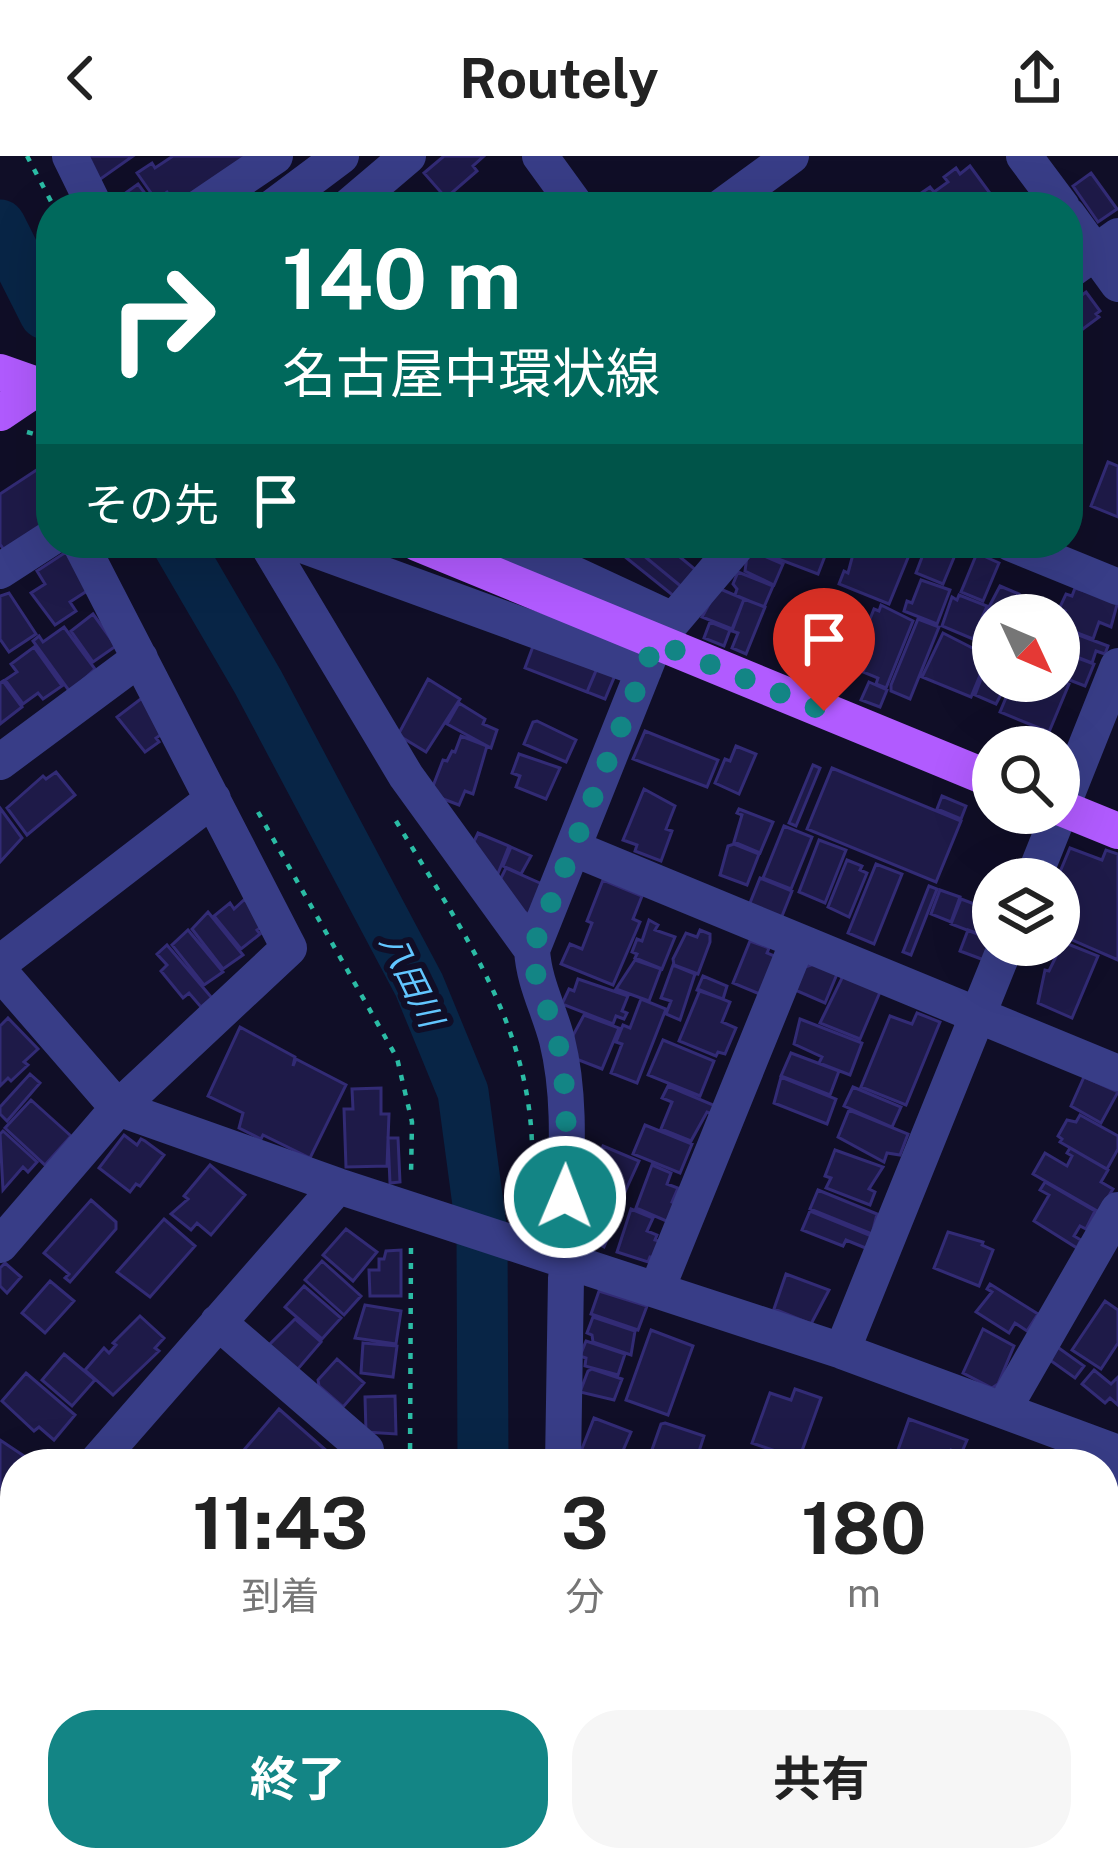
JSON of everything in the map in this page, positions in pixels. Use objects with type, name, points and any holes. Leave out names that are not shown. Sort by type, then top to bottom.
[{"type":"main road","points":[[0,372],[36,381]]},
{"type":"main road","points":[[0,412],[36,391]]},
{"type":"main road","points":[[453,558],[972,772]]},
{"type":"main road","points":[[1080,815],[1118,831]]},
{"type":"street","points":[[70,156],[88,192]]},
{"type":"street","points":[[222,192],[275,156]]},
{"type":"street","points":[[293,192],[340,156]]},
{"type":"street","points":[[366,192],[408,156]]},
{"type":"street","points":[[539,156],[566,192]]},
{"type":"street","points":[[742,192],[791,156]]},
{"type":"street","points":[[1024,156],[1051,192]]},
{"type":"street","points":[[1094,254],[1118,284]]},
{"type":"street","points":[[0,571],[36,548]]},
{"type":"street","points":[[0,1244],[118,1108],[289,949],[88,558]]},
{"type":"street","points":[[276,558],[406,776],[532,950]]},
{"type":"street","points":[[350,558],[657,644]]},
{"type":"street","points":[[529,558],[657,644]]},
{"type":"street","points":[[564,1238],[567,1116],[557,1041],[534,975],[532,950],[657,644],[727,558]]},
{"type":"street","points":[[1047,558],[1118,587]]},
{"type":"street","points":[[0,762],[140,658]]},
{"type":"street","points":[[1080,758],[1118,666]]},
{"type":"street","points":[[213,799],[0,968],[118,1108],[338,1186],[842,1351],[1105,1449]]},
{"type":"street","points":[[575,849],[1118,1073]]},
{"type":"street","points":[[657,1289],[797,944]]},
{"type":"street","points":[[842,1351],[997,966]]},
{"type":"street","points":[[108,1449],[338,1186]]},
{"type":"street","points":[[1003,1410],[1118,1210]]},
{"type":"street","points":[[562,1449],[566,1278]]},
{"type":"street","points":[[218,1322],[365,1449]]},
{"type":"path","points":[[27,156],[46,192]]},
{"type":"path","points":[[388,808],[493,983],[520,1068],[531,1120],[532,1162]]},
{"type":"path","points":[[259,814],[397,1058],[412,1121],[416,1212],[410,1449]]},
{"type":"building","points":[[82,156],[133,156],[99,180]]},
{"type":"building","points":[[173,156],[246,156],[203,192],[150,192],[137,173],[152,163],[155,168]]},
{"type":"building","points":[[444,156],[484,156],[473,166],[477,171],[453,192],[441,192],[424,173]]},
{"type":"building","points":[[970,166],[989,192],[934,192],[956,168],[960,174]]},
{"type":"building","points":[[1091,173],[1117,209],[1098,222],[1083,200],[1083,192],[1073,186]]},
{"type":"building","points":[[1086,292],[1100,311],[1083,329]]},
{"type":"building","points":[[1108,462],[1118,466],[1118,517],[1091,506]]},
{"type":"building","points":[[36,470],[36,529],[4,550],[0,544],[0,494]]},
{"type":"building","points":[[57,558],[70,558],[90,589],[70,602],[76,611],[55,625],[31,593],[45,584],[37,571]]},
{"type":"building","points":[[626,558],[647,558],[683,588],[675,597]]},
{"type":"building","points":[[647,558],[681,558],[697,571],[683,588]]},
{"type":"building","points":[[747,558],[769,558],[783,564],[774,585],[745,571]]},
{"type":"building","points":[[776,558],[824,558],[818,574]]},
{"type":"building","points":[[852,558],[908,558],[889,604],[839,584],[844,571],[848,573]]},
{"type":"building","points":[[922,558],[954,558],[943,584],[916,573]]},
{"type":"building","points":[[975,558],[999,563],[986,594],[972,596],[961,592]]},
{"type":"building","points":[[738,572],[773,586],[764,607],[735,595]]},
{"type":"building","points":[[921,580],[950,590],[937,624],[904,611]]},
{"type":"building","points":[[1000,586],[1019,594],[996,594]]},
{"type":"building","points":[[718,588],[744,599],[732,629],[702,617]]},
{"type":"building","points":[[1075,588],[1118,601],[1111,627],[1099,622],[1093,639],[1080,634],[1080,594],[1073,594]]},
{"type":"building","points":[[9,593],[36,634],[9,652],[0,639],[0,596]]},
{"type":"building","points":[[959,595],[972,600],[972,639],[942,626],[952,597],[957,600]]},
{"type":"building","points":[[744,599],[765,607],[746,654],[732,648],[738,633],[732,631]]},
{"type":"building","points":[[881,605],[913,621],[886,688],[876,684],[878,678],[863,672],[871,654],[863,651],[866,644],[861,641],[874,609],[879,611]]},
{"type":"building","points":[[93,614],[116,646],[93,662],[71,631]]},
{"type":"building","points":[[918,619],[939,627],[910,699],[891,691],[891,685]]},
{"type":"building","points":[[710,622],[730,630],[724,646],[704,638]]},
{"type":"building","points":[[64,627],[95,669],[70,692],[33,641],[39,636],[43,642]]},
{"type":"building","points":[[943,633],[972,648],[971,697],[922,677]]},
{"type":"building","points":[[1080,636],[1108,646],[1105,654],[1096,651],[1092,663],[1080,658]]},
{"type":"building","points":[[535,641],[598,666],[587,692],[525,668]]},
{"type":"building","points":[[34,647],[62,686],[43,699],[38,693],[23,704],[5,680],[17,672],[11,664]]},
{"type":"building","points":[[1080,659],[1094,664],[1085,686],[1080,684]]},
{"type":"building","points":[[598,666],[616,673],[605,699],[587,692]]},
{"type":"building","points":[[428,679],[460,699],[426,752],[398,735]]},
{"type":"building","points":[[869,682],[887,690],[880,707],[861,700]]},
{"type":"building","points":[[0,683],[22,707],[0,724]]},
{"type":"building","points":[[142,698],[162,734],[145,752],[117,717]]},
{"type":"building","points":[[1004,702],[1062,702],[1052,726],[1034,726],[1000,712]]},
{"type":"building","points":[[459,703],[497,730],[491,748],[447,724]]},
{"type":"building","points":[[537,721],[576,740],[566,762],[524,744]]},
{"type":"building","points":[[645,731],[718,760],[707,787],[633,759]]},
{"type":"building","points":[[461,736],[487,746],[473,794],[465,791],[459,805],[430,794],[443,760],[455,752]]},
{"type":"building","points":[[736,746],[756,754],[739,794],[715,783]]},
{"type":"building","points":[[519,754],[560,768],[546,799],[516,787],[520,776],[512,773]]},
{"type":"building","points":[[813,765],[820,768],[796,826],[789,823]]},
{"type":"building","points":[[832,768],[961,821],[936,882],[807,829]]},
{"type":"building","points":[[56,772],[75,795],[27,835],[7,808],[43,776],[46,779]]},
{"type":"building","points":[[644,789],[675,806],[661,861],[635,851],[637,845],[623,840]]},
{"type":"building","points":[[942,796],[966,806],[961,819],[937,809]]},
{"type":"building","points":[[0,808],[22,838],[0,862]]},
{"type":"building","points":[[739,809],[773,822],[760,853],[734,842],[742,815]]},
{"type":"building","points":[[784,826],[812,837],[791,889],[763,878]]},
{"type":"building","points":[[478,833],[509,846],[497,876],[469,852]]},
{"type":"building","points":[[819,840],[846,850],[825,903],[799,892]]},
{"type":"building","points":[[728,846],[759,854],[747,885],[720,875]]},
{"type":"building","points":[[511,847],[531,856],[521,874],[503,866]]},
{"type":"building","points":[[1070,848],[1102,860],[1106,850],[1118,854],[1118,960],[1080,943],[1080,858],[1066,858]]},
{"type":"building","points":[[847,860],[867,873],[849,917],[828,907]]},
{"type":"building","points":[[876,864],[902,874],[874,944],[848,933]]},
{"type":"building","points":[[506,868],[542,884],[529,914],[511,906],[497,886]]},
{"type":"building","points":[[760,878],[792,891],[780,921],[748,908]]},
{"type":"building","points":[[603,880],[642,896],[633,919],[640,922],[613,985],[561,964],[570,944],[582,949]]},
{"type":"building","points":[[929,886],[937,889],[911,955],[903,952]]},
{"type":"building","points":[[940,890],[960,897],[951,922],[931,914]]},
{"type":"building","points":[[245,899],[264,925],[241,949],[214,916],[230,903],[234,909]]},
{"type":"building","points":[[961,899],[972,903],[972,932],[951,924]]},
{"type":"building","points":[[208,912],[243,955],[223,969],[192,929]]},
{"type":"building","points":[[649,920],[658,925],[655,930],[675,937],[662,969],[635,958],[632,952],[637,939],[642,941]]},
{"type":"building","points":[[188,930],[223,972],[204,985],[172,945]]},
{"type":"building","points":[[700,930],[710,934],[710,942],[698,974],[674,965],[673,959],[686,933],[697,937]]},
{"type":"building","points":[[968,930],[972,932],[972,956],[960,951]]},
{"type":"building","points":[[750,941],[769,948],[767,953],[777,957],[762,995],[733,983]]},
{"type":"building","points":[[167,945],[212,998],[201,1007],[189,993],[183,998],[161,971],[167,965],[157,954]]},
{"type":"building","points":[[1080,949],[1098,956],[1072,1018],[1038,1003],[1045,970],[1051,966],[1080,966]]},
{"type":"building","points":[[635,960],[661,969],[649,1001],[616,989]]},
{"type":"building","points":[[814,964],[837,974],[825,1003],[795,990],[805,967]]},
{"type":"building","points":[[673,965],[695,974],[680,1020],[666,1014],[671,1001],[661,998]]},
{"type":"building","points":[[703,976],[727,986],[723,999],[697,990]]},
{"type":"building","points":[[843,976],[880,992],[860,1039],[820,1023]]},
{"type":"building","points":[[578,979],[628,996],[624,1019],[616,1016],[613,1024],[562,1004]]},
{"type":"building","points":[[700,990],[730,1002],[722,1022],[736,1028],[725,1054],[716,1056],[679,1041]]},
{"type":"building","points":[[641,999],[666,1009],[637,1083],[611,1073],[622,1044],[616,1042],[623,1025],[630,1028]]},
{"type":"building","points":[[917,1013],[940,1022],[906,1105],[861,1087],[890,1016],[912,1024]]},
{"type":"building","points":[[584,1015],[619,1028],[602,1069],[571,1057],[570,1041]]},
{"type":"building","points":[[8,1018],[38,1049],[24,1062],[28,1065],[0,1086],[0,1026]]},
{"type":"building","points":[[800,1019],[862,1043],[850,1075],[819,1063],[822,1057],[794,1044]]},
{"type":"building","points":[[240,1027],[295,1057],[293,1066],[296,1059],[346,1085],[310,1158],[239,1128],[243,1113],[208,1096]]},
{"type":"building","points":[[663,1040],[714,1061],[700,1096],[648,1075]]},
{"type":"building","points":[[791,1053],[839,1071],[830,1095],[781,1076]]},
{"type":"building","points":[[30,1074],[40,1083],[7,1121],[0,1107]]},
{"type":"building","points":[[781,1077],[836,1099],[827,1124],[774,1103]]},
{"type":"building","points":[[1084,1077],[1118,1092],[1101,1123],[1071,1106]]},
{"type":"building","points":[[668,1086],[718,1107],[715,1115],[707,1112],[691,1141],[661,1129],[672,1102],[662,1098]]},
{"type":"building","points":[[853,1087],[901,1107],[892,1127],[844,1106]]},
{"type":"building","points":[[381,1088],[381,1114],[389,1114],[387,1166],[346,1167],[344,1109],[353,1109],[352,1089]]},
{"type":"building","points":[[31,1100],[71,1136],[45,1165],[5,1128]]},
{"type":"building","points":[[849,1110],[908,1134],[900,1155],[887,1153],[884,1162],[838,1137]]},
{"type":"building","points":[[1080,1115],[1118,1136],[1118,1149],[1107,1169],[1060,1142],[1058,1136],[1067,1120],[1076,1122]]},
{"type":"building","points":[[645,1125],[692,1144],[680,1173],[633,1154]]},
{"type":"building","points":[[3,1131],[37,1162],[28,1172],[23,1167],[3,1190],[0,1134]]},
{"type":"building","points":[[124,1135],[137,1145],[145,1141],[164,1155],[130,1192],[99,1168]]},
{"type":"building","points":[[388,1138],[398,1138],[400,1182],[390,1183]]},
{"type":"building","points":[[603,1146],[639,1161],[624,1194],[593,1181],[599,1168],[588,1163],[592,1154],[599,1157]]},
{"type":"building","points":[[1070,1148],[1108,1170],[1101,1182],[1113,1189],[1099,1212],[1033,1174],[1045,1153],[1067,1166]]},
{"type":"building","points":[[835,1150],[883,1167],[869,1189],[875,1192],[870,1205],[826,1188],[831,1178],[825,1176]]},
{"type":"building","points":[[210,1165],[245,1195],[211,1235],[197,1223],[191,1230],[171,1214],[188,1199],[184,1196]]},
{"type":"building","points":[[652,1165],[671,1173],[667,1184],[678,1188],[671,1223],[636,1208]]},
{"type":"building","points":[[1045,1182],[1095,1211],[1086,1229],[1080,1226],[1074,1236],[1081,1240],[1077,1248],[1034,1221],[1049,1195],[1040,1190]]},
{"type":"building","points":[[601,1190],[624,1199],[604,1247],[580,1234],[584,1226],[579,1224]]},
{"type":"building","points":[[818,1190],[877,1214],[872,1234],[810,1209]]},
{"type":"building","points":[[91,1200],[116,1222],[116,1229],[70,1282],[65,1278],[69,1274],[44,1253]]},
{"type":"building","points":[[631,1209],[653,1218],[647,1231],[659,1241],[655,1258],[648,1262],[617,1252]]},
{"type":"building","points":[[810,1211],[874,1237],[868,1249],[846,1240],[843,1246],[802,1230]]},
{"type":"building","points":[[164,1219],[195,1246],[150,1297],[117,1272]]},
{"type":"building","points":[[346,1229],[377,1252],[353,1281],[323,1255]]},
{"type":"building","points":[[948,1232],[983,1242],[993,1250],[979,1286],[934,1268]]},
{"type":"building","points":[[401,1250],[401,1296],[370,1296],[369,1270],[379,1270],[379,1259],[384,1259],[386,1251]]},
{"type":"building","points":[[322,1261],[361,1296],[344,1315],[305,1280]]},
{"type":"building","points":[[5,1263],[21,1277],[7,1293],[0,1286],[0,1268]]},
{"type":"building","points":[[786,1274],[829,1290],[811,1324],[774,1309]]},
{"type":"building","points":[[50,1281],[74,1301],[45,1333],[22,1313]]},
{"type":"building","points":[[990,1284],[1038,1314],[1027,1331],[1015,1323],[1009,1333],[976,1312],[992,1292],[987,1289]]},
{"type":"building","points":[[304,1286],[341,1318],[322,1339],[285,1307]]},
{"type":"building","points":[[599,1291],[647,1306],[638,1330],[591,1314]]},
{"type":"building","points":[[1105,1301],[1118,1310],[1118,1343],[1101,1369],[1072,1350]]},
{"type":"building","points":[[365,1305],[401,1311],[396,1344],[355,1338]]},
{"type":"building","points":[[140,1316],[164,1338],[155,1348],[159,1351],[113,1395],[85,1370],[104,1348],[109,1353]]},
{"type":"building","points":[[593,1317],[635,1331],[631,1355],[593,1342],[587,1333]]},
{"type":"building","points":[[295,1319],[321,1342],[297,1370],[268,1346]]},
{"type":"building","points":[[983,1329],[1014,1346],[992,1388],[963,1373]]},
{"type":"building","points":[[651,1330],[693,1346],[668,1415],[626,1400]]},
{"type":"building","points":[[586,1341],[625,1354],[618,1375],[585,1366],[586,1358],[580,1356]]},
{"type":"building","points":[[363,1343],[397,1346],[393,1377],[361,1373]]},
{"type":"building","points":[[1056,1346],[1084,1366],[1075,1378],[1047,1358]]},
{"type":"building","points":[[64,1354],[95,1380],[72,1406],[42,1380]]},
{"type":"building","points":[[337,1359],[364,1383],[343,1407],[318,1380]]},
{"type":"building","points":[[592,1369],[622,1379],[614,1400],[580,1392]]},
{"type":"building","points":[[1094,1370],[1111,1384],[1118,1377],[1118,1405],[1110,1398],[1105,1403],[1082,1384]]},
{"type":"building","points":[[26,1373],[75,1415],[54,1440],[39,1427],[34,1431],[2,1401]]},
{"type":"building","points":[[795,1389],[821,1398],[803,1449],[770,1449],[752,1443],[770,1393],[791,1400]]},
{"type":"building","points":[[395,1396],[396,1434],[366,1432],[365,1397]]},
{"type":"building","points":[[279,1409],[324,1449],[245,1449]]},
{"type":"building","points":[[594,1418],[631,1432],[624,1449],[582,1449]]},
{"type":"building","points":[[909,1419],[967,1440],[963,1449],[898,1449]]},
{"type":"building","points":[[661,1424],[704,1436],[700,1449],[652,1449]]},
{"type":"waterway","name":"八田川","points":[[0,225],[36,296]]},
{"type":"waterway","name":"八田川","points":[[186,558],[258,682],[419,985],[463,1092],[482,1234],[483,1449]]},
{"type":"route","points":[[565,1197],[567,1116],[557,1041],[534,975],[532,950],[655,642],[824,711]]}]
